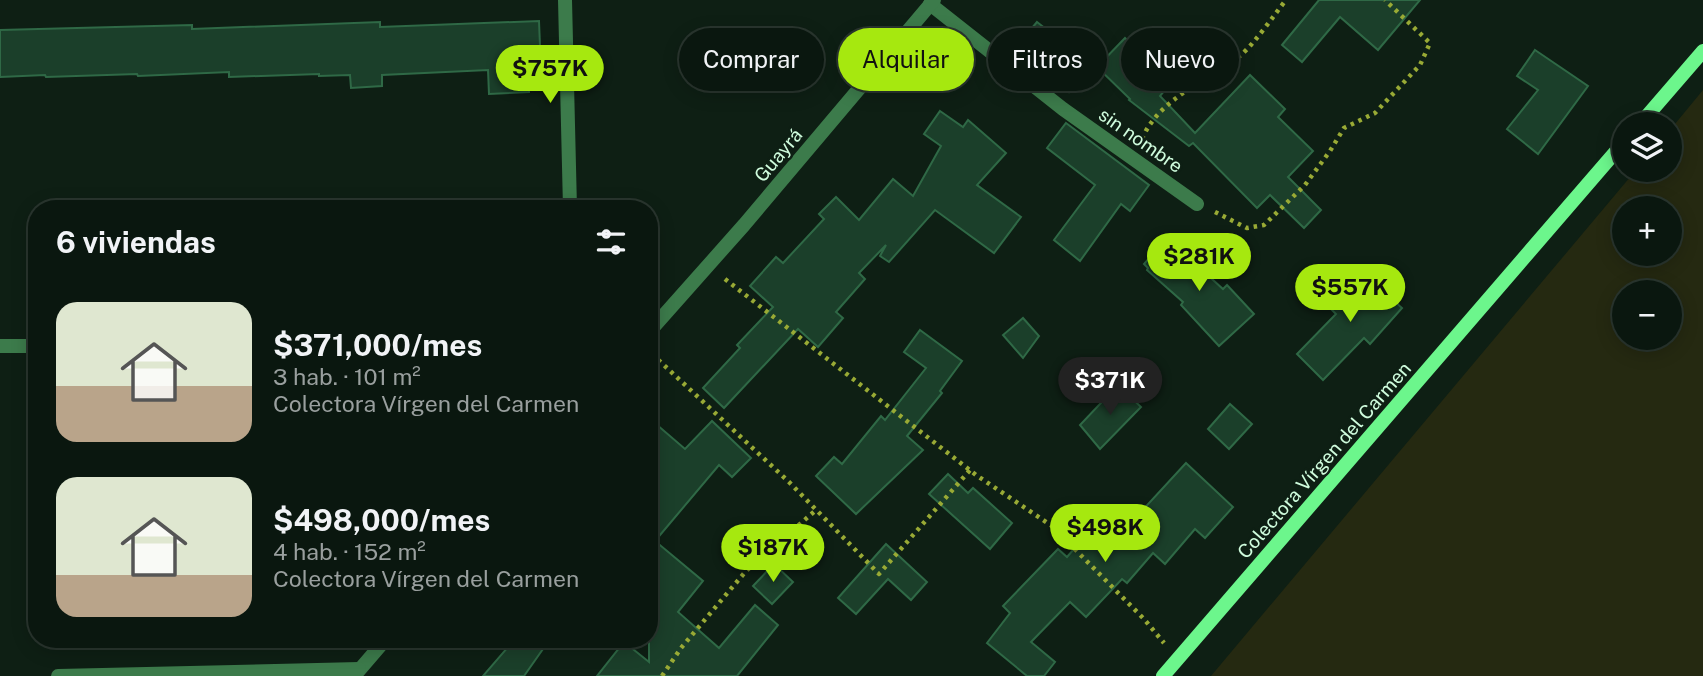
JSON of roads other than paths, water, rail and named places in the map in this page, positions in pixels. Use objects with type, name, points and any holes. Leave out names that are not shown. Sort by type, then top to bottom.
[{"type":"main road","points":[[1650,112],[1703,51]]},
{"type":"main road","name":"Colectora Vírgen del Carmen","points":[[1163,676],[1612,156]]},
{"type":"street","points":[[565,0],[570,200]]},
{"type":"street","name":"sin nombre","points":[[932,2],[1063,109],[1197,204]]},
{"type":"street","name":"Guayrá","points":[[658,322],[744,225],[932,2]]},
{"type":"street","points":[[0,346],[28,346]]},
{"type":"street","points":[[58,676],[357,673],[378,648]]}]
